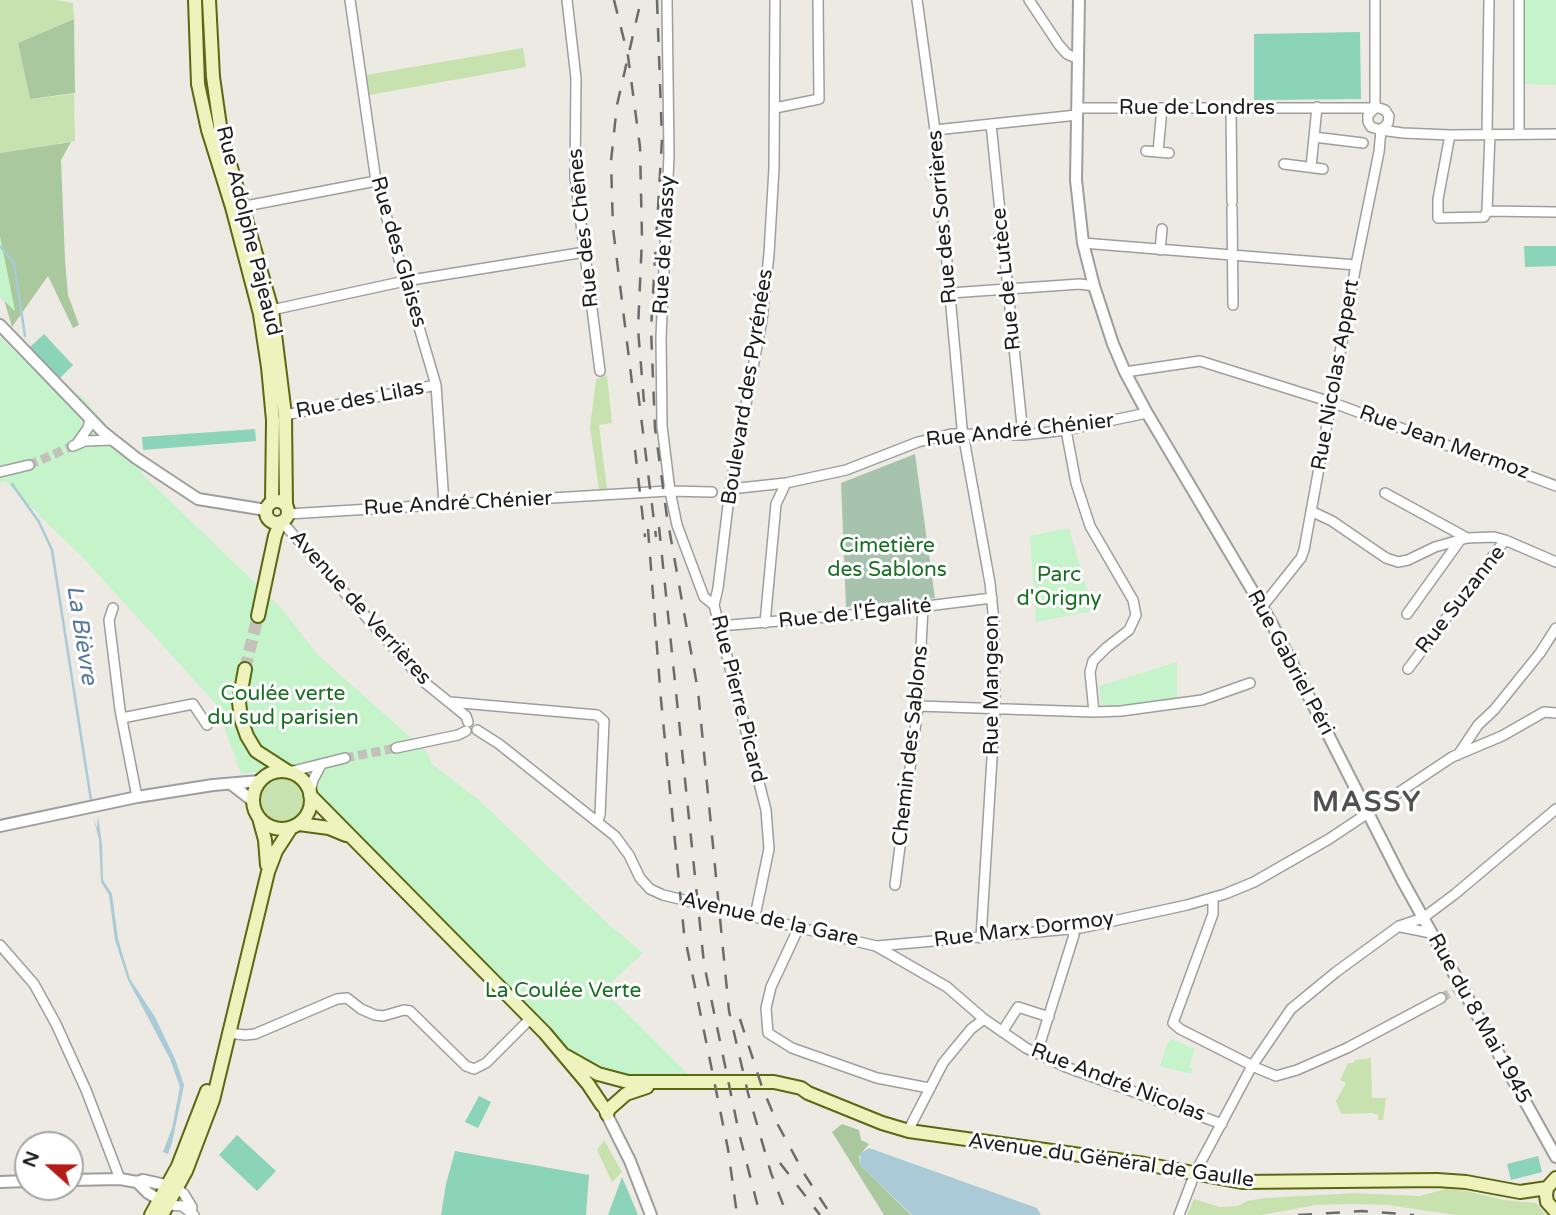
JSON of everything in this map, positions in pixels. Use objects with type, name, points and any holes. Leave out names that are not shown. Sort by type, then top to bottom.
[{"type":"main road","name":"Rue Adolphe Pajeaud","points":[[195,0],[198,84],[205,119],[266,312],[273,420],[265,580]]},
{"type":"main road","name":"Rue Adolphe Pajeaud","points":[[209,0],[213,78],[221,133],[243,209],[285,415],[284,516],[275,536],[265,580]]},
{"type":"main road","points":[[279,501],[284,516],[272,522],[268,510],[279,501]]},
{"type":"main road","points":[[258,616],[265,580]]},
{"type":"main road","points":[[245,669],[239,702],[241,719],[256,751],[261,780]]},
{"type":"main road","points":[[151,1215],[169,1197],[211,1079],[220,1062],[268,872],[276,851],[306,816],[310,806],[306,783],[256,751]]},
{"type":"main road","points":[[268,872],[265,840],[253,802],[254,791],[261,780],[273,773],[288,772]]},
{"type":"main road","points":[[310,794],[531,1018],[566,1056],[604,1109]]},
{"type":"main road","points":[[259,818],[274,828],[330,828],[353,837]]},
{"type":"main road","name":"Avenue du Général de Gaulle","points":[[566,1056],[598,1073],[628,1082],[757,1081],[792,1086],[882,1123],[909,1131],[1242,1182],[1437,1180],[1466,1182],[1520,1192],[1552,1182]]},
{"type":"main road","points":[[156,1215],[169,1197],[213,1100],[222,1070],[220,1062]]},
{"type":"main road","name":"Avenue du Général de Gaulle","points":[[604,1109],[609,1109],[626,1094],[650,1087],[760,1086],[808,1094]]},
{"type":"main road","points":[[1552,1182],[1547,1202],[1556,1212]]},
{"type":"street","name":"Rue des Glaises","points":[[350,0],[376,181],[436,385],[444,503]]},
{"type":"street","name":"Rue des Chênes","points":[[567,0],[576,78],[575,177],[600,371]]},
{"type":"street","name":"Rue de Massy","points":[[667,0],[670,155],[662,325],[662,414],[670,491]]},
{"type":"street","name":"Boulevard des Pyrénées","points":[[714,605],[730,489],[762,320],[774,205],[775,0]]},
{"type":"street","points":[[775,108],[819,99],[818,0]]},
{"type":"street","name":"Rue des Sorrières","points":[[917,0],[935,130],[964,434]]},
{"type":"street","points":[[1029,0],[1059,45],[1078,59]]},
{"type":"street","name":"Rue Gabriel Péri","points":[[1079,0],[1076,180],[1083,243],[1094,286],[1125,372],[1262,607],[1329,734],[1366,813],[1423,918]]},
{"type":"street","points":[[1375,0],[1375,108]]},
{"type":"street","points":[[1450,135],[1438,199],[1438,218],[1484,217],[1487,211],[1489,134],[1489,0]]},
{"type":"street","points":[[1519,0],[1519,134]]},
{"type":"street","points":[[1311,167],[1317,107]]},
{"type":"street","points":[[1158,152],[1162,108]]},
{"type":"street","name":"Rue de Londres","points":[[935,130],[1077,111],[1162,108],[1375,108]]},
{"type":"street","points":[[1231,108],[1233,305]]},
{"type":"street","points":[[1353,108],[1367,118],[1371,127],[1403,133],[1556,134]]},
{"type":"street","points":[[1367,118],[1375,108],[1385,110],[1389,120],[1403,133]]},
{"type":"street","points":[[1381,130],[1387,126],[1389,120]]},
{"type":"street","name":"Rue de Lutèce","points":[[991,124],[1023,435]]},
{"type":"street","name":"Rue Nicolas Appert","points":[[1262,607],[1301,558],[1312,512],[1381,130]]},
{"type":"street","points":[[1314,137],[1363,143]]},
{"type":"street","points":[[1146,151],[1170,153]]},
{"type":"street","points":[[1284,164],[1323,169]]},
{"type":"street","points":[[243,209],[251,205],[376,181]]},
{"type":"street","points":[[1487,211],[1556,212]]},
{"type":"street","points":[[1160,250],[1162,229]]},
{"type":"street","points":[[1083,243],[1356,265]]},
{"type":"street","points":[[266,312],[405,281],[585,252]]},
{"type":"street","points":[[950,293],[1080,284],[1094,286]]},
{"type":"street","points":[[0,325],[111,440],[198,499],[268,510]]},
{"type":"street","name":"Rue Jean Mermoz","points":[[1125,372],[1200,361],[1331,402],[1556,486]]},
{"type":"street","name":"Rue des Lilas","points":[[285,415],[436,385]]},
{"type":"street","name":"Rue André Chénier","points":[[730,489],[786,483],[846,470],[925,440],[951,434],[1023,435],[1066,430],[1147,413]]},
{"type":"street","points":[[90,419],[88,428],[76,444],[111,440]]},
{"type":"street","points":[[1066,430],[1076,483],[1090,526],[1133,600],[1136,615],[1129,630],[1093,662],[1090,672],[1094,712]]},
{"type":"street","name":"Rue Mangeon","points":[[964,434],[992,598],[995,709],[981,938]]},
{"type":"street","points":[[0,472],[29,465]]},
{"type":"street","points":[[765,623],[776,504],[786,483]]},
{"type":"street","name":"Rue André Chénier","points":[[284,516],[444,503],[670,491],[712,492]]},
{"type":"street","name":"Rue Pierre Picard","points":[[670,491],[677,525],[696,580],[704,597],[714,605],[769,827],[768,861],[755,916]]},
{"type":"street","points":[[1385,493],[1464,538]]},
{"type":"street","points":[[1312,512],[1332,521],[1386,558],[1398,562],[1464,538],[1494,537],[1505,540]]},
{"type":"street","name":"Avenue de Verrières","points":[[284,516],[391,646],[424,682],[466,716],[467,727]]},
{"type":"street","points":[[1406,614],[1464,538]]},
{"type":"street","name":"Rue Suzanne","points":[[1408,669],[1505,540],[1556,562]]},
{"type":"street","name":"Rue de l'Égalité","points":[[719,626],[992,598]]},
{"type":"street","name":"Chemin des Sablons","points":[[895,885],[918,706],[923,607]]},
{"type":"street","points":[[113,608],[108,620],[121,718],[137,797]]},
{"type":"street","points":[[1458,755],[1478,726],[1540,653],[1556,628]]},
{"type":"street","points":[[918,706],[1094,712],[1153,708],[1202,700],[1250,683]]},
{"type":"street","points":[[396,748],[458,735],[467,727],[472,734],[477,730],[598,820],[604,721],[597,715],[450,702]]},
{"type":"street","points":[[121,718],[193,704],[207,725]]},
{"type":"street","points":[[1458,755],[1502,736],[1544,712],[1556,713]]},
{"type":"street","name":"Rue Marx Dormoy","points":[[876,946],[1072,929],[1213,898],[1254,882],[1329,838],[1458,755]]},
{"type":"street","points":[[288,772],[345,758]]},
{"type":"street","points":[[310,794],[321,765]]},
{"type":"street","points":[[0,826],[137,797],[261,780]]},
{"type":"street","points":[[231,784],[253,802]]},
{"type":"street","points":[[1179,1215],[1195,1173],[1252,1066],[1291,1009],[1399,926],[1423,918],[1487,869],[1556,808]]},
{"type":"street","name":"Avenue de la Gare","points":[[598,820],[622,843],[646,886],[663,895],[876,946]]},
{"type":"street","points":[[1213,898],[1213,914],[1173,1023],[1252,1066],[1276,1076],[1297,1070],[1357,1043],[1441,998]]},
{"type":"street","name":"Rue du 8 Mai 1945","points":[[1423,918],[1459,988],[1556,1156],[1552,1182]]},
{"type":"street","points":[[1399,926],[1432,933]]},
{"type":"street","points":[[799,927],[771,987],[766,1008],[768,1034],[792,1048],[877,1078],[929,1088]]},
{"type":"street","points":[[1037,1052],[1074,935],[1072,929]]},
{"type":"street","name":"Rue Marx Dormoy","points":[[909,966],[909,951],[918,943]]},
{"type":"street","points":[[0,945],[34,984],[56,1024],[86,1090],[120,1179]]},
{"type":"street","name":"Rue André Nicolas","points":[[876,946],[947,987],[1002,1032],[1066,1067],[1222,1124]]},
{"type":"street","points":[[228,1033],[255,1034],[337,999],[347,998],[361,1009],[375,1015],[410,1011],[466,1066],[474,1069],[486,1063],[531,1018]]},
{"type":"street","points":[[1002,1032],[1018,1007],[1049,1017]]},
{"type":"street","points":[[911,1125],[949,1055],[971,1029],[985,1019]]},
{"type":"street","points":[[604,1109],[645,1195],[651,1215]]},
{"type":"street","points":[[84,1180],[120,1179],[137,1182],[169,1197],[184,1194],[193,1213]]},
{"type":"street","points":[[137,1182],[142,1180],[193,1213]]},
{"type":"green space","points":[[0,0],[55,0],[73,3],[74,19],[18,43],[30,99],[74,94],[75,141],[0,153]]},
{"type":"green space","points":[[1522,0],[1556,0],[1556,85],[1524,84]]},
{"type":"green space","points":[[74,19],[75,93],[30,99],[18,43]]},
{"type":"green space","points":[[1360,32],[1361,99],[1254,100],[1254,34]]},
{"type":"green space","points":[[523,48],[526,67],[369,95],[366,75]]},
{"type":"green space","points":[[71,142],[61,160],[65,260],[68,295],[79,325],[73,328],[48,276],[12,327],[0,286],[0,153]]},
{"type":"green space","points":[[0,236],[15,311],[0,297]]},
{"type":"green space","points":[[1524,246],[1556,246],[1556,266],[1525,267]]},
{"type":"green space","points":[[44,334],[73,365],[60,378],[30,347]]},
{"type":"green space","name":"Coulée verte du sud parisien","points":[[0,337],[54,388],[81,395],[124,445],[145,460],[141,473],[282,609],[318,655],[429,754],[431,763],[479,800],[607,923],[643,953],[603,990],[689,1078],[656,1079],[613,1073],[598,1070],[579,1059],[289,767],[241,774],[216,704],[87,562],[6,482],[0,482]]},
{"type":"green space","points":[[607,375],[612,423],[599,425],[607,489],[599,489],[590,428],[596,379]]},
{"type":"green space","points":[[255,429],[256,441],[143,450],[142,437]]},
{"type":"green space","name":"Cimetière des Sablons","points":[[915,454],[935,598],[846,607],[841,483]]},
{"type":"green space","name":"Parc d'Origny","points":[[1069,528],[1093,611],[1036,622],[1030,536]]},
{"type":"green space","points":[[1177,662],[1177,702],[1102,710],[1099,686]]},
{"type":"green space","points":[[282,778],[297,785],[304,800],[297,815],[282,822],[267,815],[260,800],[267,785]]},
{"type":"green space","points":[[1172,1039],[1195,1049],[1189,1067],[1193,1069],[1191,1074],[1160,1066],[1168,1042]]},
{"type":"green space","points":[[1371,1058],[1372,1098],[1386,1098],[1383,1120],[1378,1120],[1378,1115],[1372,1113],[1341,1114],[1336,1101],[1346,1083],[1340,1080],[1348,1063]]},
{"type":"green space","points":[[479,1096],[491,1102],[478,1128],[465,1122]]},
{"type":"green space","points":[[842,1124],[859,1130],[861,1140],[869,1144],[859,1156],[861,1166],[911,1215],[884,1215],[832,1132]]},
{"type":"green space","points":[[237,1135],[276,1171],[257,1191],[219,1155]]},
{"type":"green space","points":[[604,1140],[622,1172],[612,1182],[597,1150]]},
{"type":"green space","points":[[455,1151],[589,1175],[586,1215],[441,1215]]},
{"type":"green space","points":[[1538,1156],[1542,1172],[1511,1180],[1507,1164]]},
{"type":"green space","points":[[622,1177],[633,1203],[638,1215],[608,1215]]},
{"type":"green space","points":[[1446,1189],[1536,1203],[1546,1215],[1456,1215],[1388,1205],[1352,1204],[1316,1205],[1261,1215],[1187,1215],[1194,1199],[1220,1207],[1238,1206],[1247,1201],[1265,1198],[1355,1193],[1419,1196]]},
{"type":"water","points":[[98,816],[103,880],[112,894],[118,939],[130,979],[155,1017],[184,1085],[168,1154],[163,1152],[172,1128],[180,1087],[170,1059],[128,980],[115,940],[109,895],[101,882],[99,839],[93,817],[97,828]]},
{"type":"water","points":[[869,1148],[1037,1208],[1041,1215],[912,1215],[861,1166],[860,1154]]},
{"type":"waterway","name":"La Bièvre","points":[[0,246],[14,263],[25,336]]},
{"type":"waterway","name":"La Bièvre","points":[[12,484],[39,522],[52,550],[91,800]]},
{"type":"tunnel","points":[[29,465],[73,446]]},
{"type":"tunnel","points":[[245,669],[258,616]]},
{"type":"tunnel","points":[[345,758],[396,748]]},
{"type":"tunnel","points":[[1441,998],[1456,990]]},
{"type":"railway","points":[[614,0],[628,56],[640,147],[642,238],[638,329],[644,402]]},
{"type":"railway","points":[[632,383],[613,228],[611,161],[617,105],[641,0]]},
{"type":"railway","points":[[657,0],[662,139],[651,329],[655,428],[667,517],[698,691],[729,1011],[748,1093],[771,1173],[787,1215]]},
{"type":"railway","points":[[638,392],[656,537]]},
{"type":"railway","points":[[635,450],[645,537]]},
{"type":"railway","points":[[659,527],[704,964],[739,1133],[760,1215]]},
{"type":"railway","points":[[648,529],[661,700],[684,933],[728,1149],[737,1215]]},
{"type":"railway","points":[[740,1019],[762,1087],[778,1125],[805,1175],[831,1215]]},
{"type":"railway","points":[[780,1163],[820,1215]]},
{"type":"railway","points":[[1298,1215],[1362,1211],[1414,1215]]},
{"type":"district","name":"MASSY","points":[[1367,804]]},
{"type":"park label","name":"La Coulée Verte","points":[[563,991]]}]
